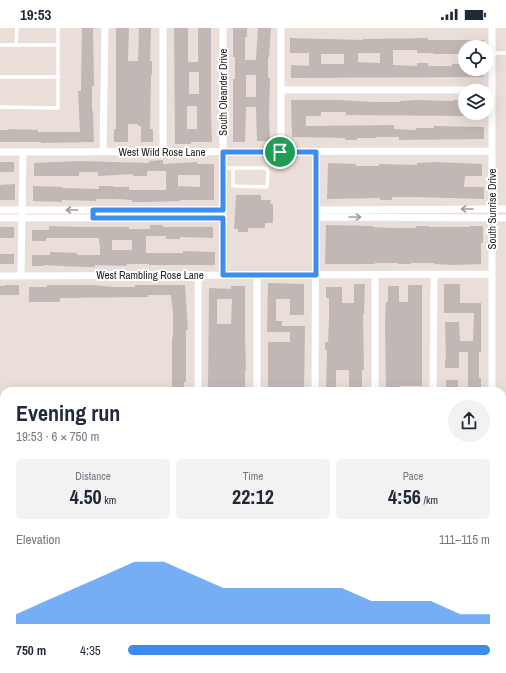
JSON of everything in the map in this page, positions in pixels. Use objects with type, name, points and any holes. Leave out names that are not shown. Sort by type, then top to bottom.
[{"type":"street","points":[[103,152],[105,28]]},
{"type":"street","points":[[163,28],[163,152]]},
{"type":"street","name":"South Oleander Drive","points":[[223,28],[223,275]]},
{"type":"street","points":[[280,152],[281,28]]},
{"type":"street","name":"South Sunrise Drive","points":[[492,28],[492,40]]},
{"type":"street","points":[[281,90],[458,90]]},
{"type":"street","name":"South Sunrise Drive","points":[[492,120],[492,387]]},
{"type":"street","name":"West Wild Rose Lane","points":[[0,152],[492,152]]},
{"type":"street","points":[[21,276],[23,152]]},
{"type":"street","points":[[315,387],[316,152]]},
{"type":"street","points":[[316,213],[506,209]]},
{"type":"street","points":[[0,210],[223,210]]},
{"type":"street","points":[[93,210],[93,218]]},
{"type":"street","points":[[152,210],[152,218]]},
{"type":"street","points":[[316,213],[506,218]]},
{"type":"street","points":[[0,218],[223,218]]},
{"type":"street","name":"West Rambling Rose Lane","points":[[0,276],[492,274]]},
{"type":"street","points":[[198,275],[198,387]]},
{"type":"street","points":[[257,275],[257,387]]},
{"type":"street","points":[[375,275],[375,387]]},
{"type":"street","points":[[433,387],[434,275]]},
{"type":"lane","points":[[16,45],[17,28]]},
{"type":"lane","points":[[0,107],[58,108],[58,28]]},
{"type":"lane","points":[[0,45],[58,45]]},
{"type":"lane","points":[[494,53],[506,53]]},
{"type":"lane","points":[[0,77],[59,77]]},
{"type":"lane","points":[[223,168],[234,168],[267,169],[267,187],[234,186],[234,168]]},
{"type":"building","points":[[82,28],[93,28],[94,86],[92,86],[92,111],[94,142],[0,142],[0,130],[8,129],[38,130],[38,132],[80,132],[78,91],[81,91]]},
{"type":"building","points":[[116,28],[129,28],[128,61],[138,61],[139,28],[151,28],[150,61],[152,61],[152,75],[150,129],[153,129],[153,142],[141,142],[141,126],[138,126],[138,124],[128,124],[128,142],[114,142],[114,129],[116,129]]},
{"type":"building","points":[[174,28],[188,28],[188,62],[198,62],[198,28],[211,28],[212,142],[175,144]],"holes":[[[189,72],[199,72],[199,94],[189,94]],[[187,106],[197,106],[197,129],[187,129]]]},
{"type":"building","points":[[233,28],[247,28],[247,37],[245,37],[245,60],[256,60],[258,28],[271,28],[268,57],[268,78],[270,78],[270,141],[257,141],[256,107],[246,107],[245,142],[233,142],[233,79],[235,79],[235,57],[233,57]],"holes":[[[246,75],[256,75],[256,97],[246,97]]]},
{"type":"building","points":[[290,38],[363,40],[428,38],[428,40],[458,40],[458,54],[433,54],[417,53],[417,50],[393,50],[393,65],[417,66],[417,63],[428,63],[428,66],[452,66],[452,64],[458,64],[458,76],[483,77],[291,78],[291,65],[309,66],[309,53],[290,53]],"holes":[[[358,53],[380,53],[380,63],[358,62]],[[321,54],[344,54],[344,64],[321,64]]]},
{"type":"building","points":[[291,100],[400,102],[416,100],[458,100],[458,116],[346,115],[346,112],[321,112],[321,116],[306,116],[306,126],[394,125],[394,129],[416,130],[416,128],[434,128],[434,126],[484,127],[484,139],[399,140],[399,137],[376,137],[345,140],[345,138],[292,137]]},
{"type":"building","points":[[163,160],[163,164],[197,162],[197,164],[214,164],[214,200],[132,202],[132,200],[96,199],[96,201],[33,201],[33,186],[99,189],[99,186],[113,186],[129,187],[129,190],[166,190],[166,171],[147,171],[147,176],[133,176],[133,174],[98,176],[98,172],[79,172],[79,176],[34,176],[34,163],[79,161],[149,163],[149,161]],"holes":[[[178,175],[200,175],[200,187],[178,186]]]},
{"type":"building","points":[[0,162],[14,162],[14,172],[0,172]]},
{"type":"building","points":[[434,162],[482,164],[482,176],[465,176],[464,187],[484,187],[484,199],[392,197],[392,200],[380,200],[380,198],[327,199],[328,163],[356,164],[356,166],[379,166],[379,164],[417,165],[417,163]]},
{"type":"building","points":[[15,184],[15,200],[0,200],[0,185]]},
{"type":"building","points":[[236,195],[261,195],[261,200],[271,200],[270,204],[273,204],[273,223],[265,223],[265,228],[248,228],[248,232],[238,232],[238,229],[234,229]]},
{"type":"building","points":[[150,225],[163,225],[163,227],[213,227],[213,238],[180,237],[180,239],[166,239],[166,236],[146,236],[146,253],[183,253],[183,251],[215,252],[215,265],[127,264],[127,266],[95,265],[95,267],[45,265],[32,266],[32,255],[50,255],[50,252],[77,253],[77,255],[100,255],[100,243],[99,238],[46,238],[46,241],[32,241],[32,230],[49,230],[49,226],[129,227],[129,229],[150,229]],"holes":[[[112,240],[132,240],[132,250],[112,250]]]},
{"type":"building","points":[[326,225],[392,228],[416,228],[416,226],[483,226],[481,264],[325,264]]},
{"type":"building","points":[[0,227],[14,227],[14,238],[0,238]]},
{"type":"building","points":[[0,254],[14,254],[14,264],[0,264]]},
{"type":"building","points":[[268,283],[304,284],[304,315],[290,315],[290,299],[276,299],[276,321],[282,321],[282,326],[305,326],[304,387],[268,387],[268,342],[290,342],[290,332],[267,332]]},
{"type":"building","points":[[354,284],[365,284],[363,314],[364,370],[362,370],[362,387],[349,387],[349,370],[336,370],[336,387],[326,387],[327,350],[325,350],[325,342],[328,342],[329,298],[326,298],[326,287],[342,287],[342,303],[354,303]]},
{"type":"building","points":[[444,284],[460,284],[460,303],[481,303],[481,352],[479,352],[479,378],[481,378],[481,387],[468,387],[468,352],[459,352],[459,368],[445,368],[445,322],[459,322],[460,341],[473,341],[474,313],[444,313]]},
{"type":"building","points":[[19,285],[19,295],[0,295],[0,286]]},
{"type":"building","points":[[47,285],[135,287],[135,285],[185,285],[188,330],[186,330],[186,382],[184,382],[184,387],[172,387],[173,314],[171,295],[148,295],[148,297],[60,298],[60,302],[29,302],[29,287],[47,287]]},
{"type":"building","points":[[408,285],[422,285],[422,386],[386,387],[385,321],[386,302],[388,302],[388,286],[399,286],[399,302],[408,302]]},
{"type":"building","points":[[231,286],[245,286],[245,387],[208,387],[209,288],[231,289]],"holes":[[[217,299],[232,299],[231,324],[217,324]]]},
{"type":"building","points":[[446,380],[458,380],[458,387],[446,387]]},
{"type":"route","points":[[223,152],[280,152],[316,152],[316,275],[223,275],[223,218],[93,218],[93,210],[223,210],[223,152]]}]
